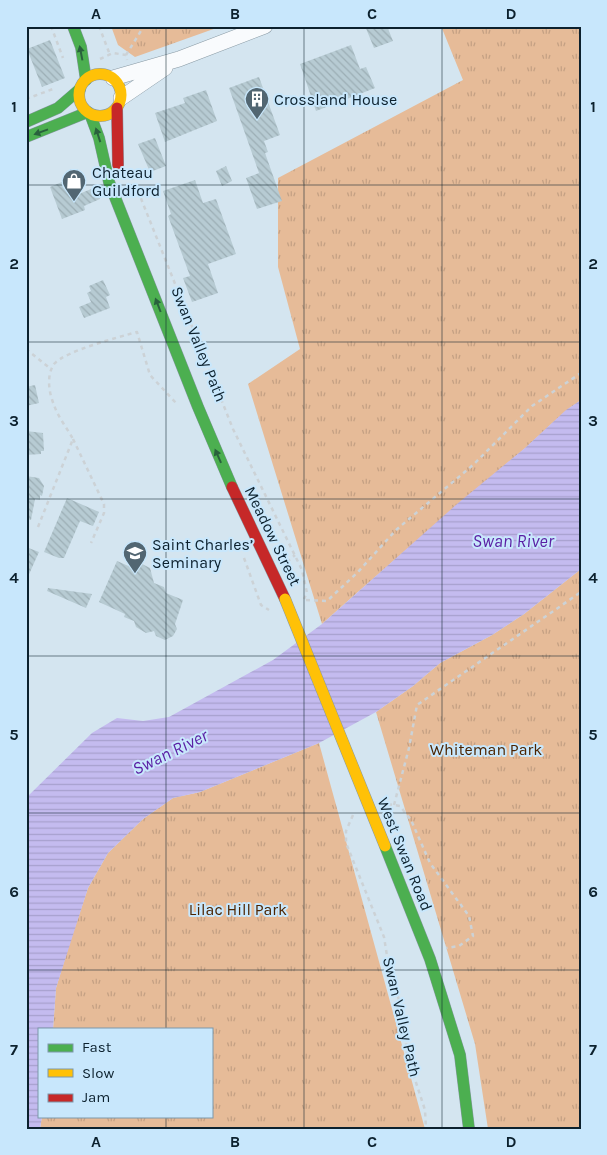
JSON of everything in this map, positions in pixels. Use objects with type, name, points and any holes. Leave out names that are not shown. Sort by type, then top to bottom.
[{"type":"main road","points":[[73,26],[81,48],[83,85],[80,100],[89,113]]},
{"type":"main road","points":[[26,137],[89,113],[102,116],[119,103],[120,87],[108,76],[96,56],[85,26]]},
{"type":"main road","points":[[26,122],[58,108],[96,75],[108,76]]},
{"type":"main road","name":"Meadow Street","points":[[119,103],[117,156],[124,178],[196,379],[246,495],[285,599]]},
{"type":"main road","name":"Meadow Street","points":[[89,113],[99,138],[109,182],[198,407],[238,500],[285,599]]},
{"type":"main road","name":"West Swan Road","points":[[285,599],[430,959],[460,1055],[469,1129]]},
{"type":"street","points":[[108,76],[179,59],[265,26]]},
{"type":"street","points":[[119,103],[179,59]]},
{"type":"path","points":[[51,26],[63,59]]},
{"type":"path","points":[[99,26],[110,55]]},
{"type":"path","points":[[126,55],[144,26]]},
{"type":"path","points":[[26,99],[55,88]]},
{"type":"path","name":"Swan Valley Path","points":[[124,178],[233,429],[295,555]]},
{"type":"path","points":[[91,543],[104,513],[104,504],[73,439],[54,406],[49,377],[55,364],[67,355],[137,332],[150,375],[181,407]]},
{"type":"path","points":[[26,348],[52,370]]},
{"type":"path","points":[[304,599],[327,600],[358,572],[396,530],[473,465],[532,406],[581,372]]},
{"type":"path","points":[[38,527],[73,439]]},
{"type":"path","points":[[394,805],[409,748],[417,705],[581,592]]},
{"type":"path","points":[[383,804],[400,806],[411,820],[430,862],[469,916],[473,936],[460,946],[449,949],[442,947]]},
{"type":"path","name":"Swan Valley Path","points":[[355,812],[350,819],[346,831],[346,844],[384,937],[389,968],[404,1016],[407,1055],[421,1094],[426,1129]]},
{"type":"green space","points":[[111,26],[222,26],[135,57],[118,45]]},
{"type":"green space","points":[[441,26],[581,26],[581,400],[322,624],[248,384],[300,349],[278,267],[278,178],[463,80]]},
{"type":"green space","name":"Whiteman Park","points":[[581,569],[581,1129],[488,1129],[475,1044],[376,712],[413,686],[440,663],[492,635],[524,614]]},
{"type":"green space","name":"Lilac Hill Park","points":[[319,743],[425,1129],[40,1129],[42,1118],[212,1118],[212,1028],[53,1028],[56,988],[71,939],[88,888],[108,853],[143,819],[173,798],[200,792]]},
{"type":"water","name":"Swan River","points":[[581,400],[581,569],[524,614],[492,635],[440,663],[413,686],[376,712],[319,743],[200,792],[173,798],[143,819],[108,853],[88,888],[56,988],[53,1028],[38,1028],[38,1118],[42,1118],[40,1129],[26,1129],[26,798],[92,733],[117,718],[143,721],[169,717],[273,660],[322,624],[457,504],[525,448],[566,410]]},
{"type":"building","points":[[365,26],[387,26],[393,41],[374,48]]},
{"type":"building","points":[[50,40],[65,78],[42,87],[27,49]]},
{"type":"building","points":[[351,45],[360,69],[366,67],[375,88],[316,111],[300,64]]},
{"type":"building","name":"Crossland House","points":[[259,77],[280,135],[264,141],[268,152],[265,153],[282,201],[257,209],[246,178],[259,173],[229,88]]},
{"type":"building","points":[[206,90],[217,121],[165,142],[155,113],[185,103],[183,98]]},
{"type":"building","points":[[155,138],[166,166],[150,172],[138,144]]},
{"type":"building","points":[[226,166],[232,181],[222,186],[216,171]]},
{"type":"building","name":"Chateau Guildford","points":[[73,179],[79,194],[96,187],[100,199],[84,206],[85,210],[62,219],[50,187]]},
{"type":"building","points":[[195,180],[203,203],[216,199],[236,254],[208,264],[218,293],[192,302],[183,278],[190,276],[168,216],[171,214],[163,191]]},
{"type":"building","points":[[103,280],[110,295],[106,297],[110,308],[84,318],[79,307],[91,302],[87,293],[91,291],[89,286]]},
{"type":"building","points":[[35,385],[39,403],[26,406],[26,387]]},
{"type":"building","points":[[26,431],[43,433],[44,451],[41,451],[41,454],[26,455]]},
{"type":"building","points":[[26,476],[39,478],[44,486],[40,500],[35,499],[31,520],[26,519]]},
{"type":"building","points":[[67,498],[99,512],[93,526],[80,521],[64,558],[59,558],[44,552]]},
{"type":"building","points":[[26,547],[39,552],[26,581]]},
{"type":"building","points":[[117,561],[133,568],[142,564],[150,568],[154,583],[164,587],[166,593],[183,600],[175,624],[177,629],[173,636],[165,640],[156,636],[154,631],[146,633],[136,627],[134,621],[124,617],[125,614],[99,602]]},
{"type":"building","points":[[48,588],[92,594],[86,608],[47,591]]},
{"type":"traffic: fast","points":[[73,26],[81,47],[86,80]]},
{"type":"traffic: fast","points":[[26,122],[58,108],[80,89]]},
{"type":"traffic: fast","points":[[26,137],[88,112]]},
{"type":"traffic: fast","points":[[90,114],[99,138],[109,182],[198,407],[232,487]]},
{"type":"traffic: fast","points":[[385,846],[430,959],[460,1055],[469,1129]]},
{"type":"traffic: slow","points":[[96,74],[104,74],[115,80],[121,95],[115,110],[104,116],[96,116],[85,110],[79,99],[79,91],[85,80],[96,74]]},
{"type":"traffic: slow","points":[[285,599],[385,846]]},
{"type":"traffic: jam","points":[[117,108],[118,165]]},
{"type":"traffic: jam","points":[[232,487],[285,599]]},
{"type":"place","name":"Crossland House","points":[[257,120]]},
{"type":"place","name":"Chateau Guildford","points":[[74,202]]},
{"type":"place","name":"Saint Charles’ Seminary","points":[[135,574]]}]
